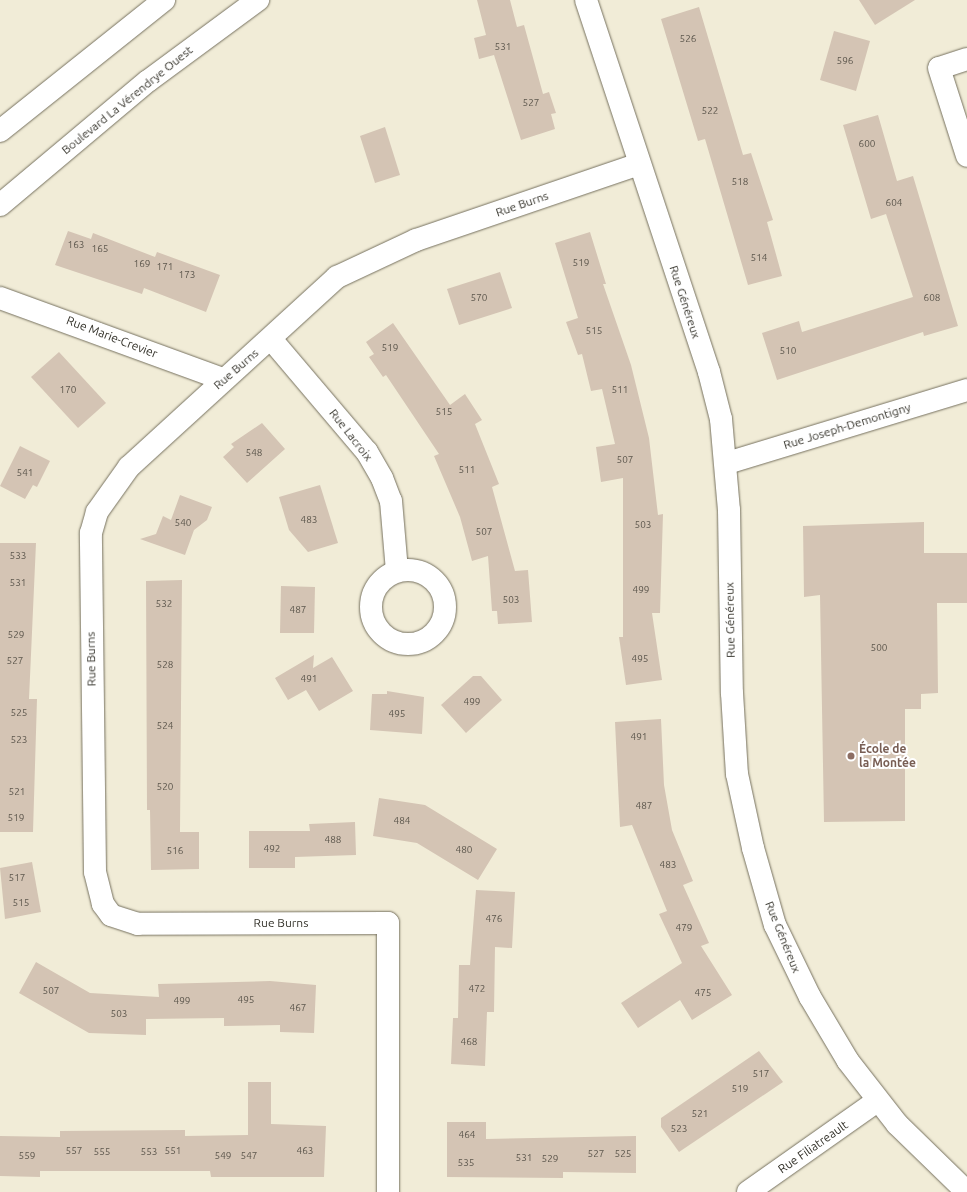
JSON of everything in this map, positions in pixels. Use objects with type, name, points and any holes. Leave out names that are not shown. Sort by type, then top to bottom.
[{"type":"street","points":[[0,131],[164,0]]},
{"type":"street","name":"Boulevard La Vérendrye Ouest","points":[[0,205],[148,81],[258,0]]},
{"type":"street","name":"Rue Généreux","points":[[586,0],[709,372],[726,463],[732,693],[737,774],[744,812],[773,918],[790,960],[834,1038],[877,1102],[967,1192]]},
{"type":"street","points":[[967,59],[939,68],[967,156]]},
{"type":"street","name":"Rue Burns","points":[[388,1192],[388,923],[138,924],[111,915],[97,890],[91,533],[97,512],[118,479],[223,379],[271,339],[337,278],[365,262],[416,240],[639,164]]},
{"type":"street","name":"Rue Marie-Crevier","points":[[0,298],[223,379]]},
{"type":"street","name":"Rue Lacroix","points":[[271,339],[358,441],[382,478],[394,521],[397,571]]},
{"type":"street","name":"Rue Joseph-Demontigny","points":[[726,463],[967,390]]},
{"type":"street","name":"Rue Filiatreault","points":[[748,1192],[877,1102]]},
{"type":"building","points":[[477,0],[510,0],[517,27],[524,25],[543,94],[549,92],[556,113],[551,114],[555,129],[521,140],[494,55],[479,59],[474,38],[486,35]]},
{"type":"building","points":[[859,0],[915,0],[875,25]]},
{"type":"building","points":[[699,7],[743,155],[751,153],[773,220],[767,222],[782,276],[748,285],[705,139],[698,141],[661,19]]},
{"type":"building","points":[[834,31],[870,41],[856,91],[820,80]]},
{"type":"building","points":[[878,115],[897,181],[913,176],[958,326],[924,336],[923,332],[777,380],[762,333],[799,321],[802,332],[913,297],[886,214],[871,219],[843,125]]},
{"type":"building","points":[[385,127],[400,175],[375,183],[360,136]]},
{"type":"building","points":[[68,231],[91,239],[93,233],[155,257],[157,252],[220,275],[206,312],[144,288],[142,294],[55,265]]},
{"type":"building","points":[[590,232],[606,284],[603,284],[631,365],[649,438],[658,515],[663,514],[660,613],[652,613],[662,680],[626,685],[619,637],[623,637],[623,478],[601,482],[596,447],[615,444],[602,389],[591,391],[582,354],[578,355],[566,322],[578,318],[555,243]]},
{"type":"building","points":[[500,272],[512,308],[459,325],[447,289]]},
{"type":"building","points":[[393,323],[450,405],[465,394],[482,420],[475,424],[499,484],[492,487],[515,571],[528,570],[532,622],[498,624],[497,611],[492,611],[488,556],[472,561],[460,517],[434,456],[439,454],[386,375],[383,377],[369,357],[374,354],[366,342]]},
{"type":"building","points":[[59,352],[106,403],[78,428],[31,377]]},
{"type":"building","points":[[262,423],[285,449],[247,483],[223,457],[234,447],[231,444]]},
{"type":"building","points":[[20,446],[50,461],[37,487],[33,485],[25,499],[0,486]]},
{"type":"building","points":[[320,485],[338,543],[308,552],[289,530],[279,497]]},
{"type":"building","points":[[180,495],[212,507],[207,520],[194,530],[185,555],[140,539],[156,534],[163,516],[171,520]]},
{"type":"building","points":[[924,522],[924,553],[967,553],[967,603],[937,603],[938,693],[921,694],[921,709],[905,709],[905,821],[824,822],[820,595],[804,597],[803,526]]},
{"type":"building","points":[[0,543],[36,543],[29,699],[37,699],[33,832],[0,832]]},
{"type":"building","points":[[182,580],[180,832],[199,832],[199,869],[151,870],[150,810],[147,810],[146,581]]},
{"type":"building","points":[[281,586],[315,587],[314,633],[280,633]]},
{"type":"building","points":[[314,655],[313,668],[332,657],[353,691],[319,711],[306,690],[288,700],[275,678]]},
{"type":"building","points":[[473,676],[481,676],[502,700],[466,733],[441,705]]},
{"type":"building","points":[[387,691],[424,697],[422,734],[370,730],[372,694],[387,694]]},
{"type":"building","points":[[661,719],[664,785],[672,830],[693,881],[683,885],[709,943],[701,946],[732,995],[692,1020],[680,1000],[638,1028],[621,1003],[682,963],[659,914],[667,911],[632,825],[620,827],[615,722]]},
{"type":"building","points":[[379,798],[425,805],[497,849],[478,880],[417,843],[373,836]]},
{"type":"building","points":[[355,822],[356,855],[295,857],[295,868],[249,868],[249,831],[310,831],[309,824]]},
{"type":"building","points":[[32,862],[41,912],[5,919],[0,868]]},
{"type":"building","points":[[476,890],[515,892],[512,948],[495,947],[494,1012],[487,1012],[485,1066],[451,1064],[453,1018],[458,1018],[459,965],[470,965]]},
{"type":"building","points":[[36,962],[90,993],[159,997],[158,984],[270,981],[316,985],[314,1033],[280,1032],[280,1025],[224,1026],[224,1018],[146,1019],[146,1035],[89,1033],[19,993]]},
{"type":"building","points":[[759,1051],[783,1082],[679,1152],[661,1127],[661,1118]]},
{"type":"building","points":[[248,1082],[271,1082],[271,1124],[326,1126],[324,1177],[211,1177],[210,1171],[40,1171],[40,1177],[0,1176],[0,1136],[60,1137],[60,1131],[185,1130],[185,1136],[248,1135]]},
{"type":"building","points":[[447,1122],[486,1122],[486,1139],[636,1136],[636,1173],[563,1172],[563,1178],[447,1177]]},
{"type":"place","name":"École de la Montée","points":[[851,756]]}]
